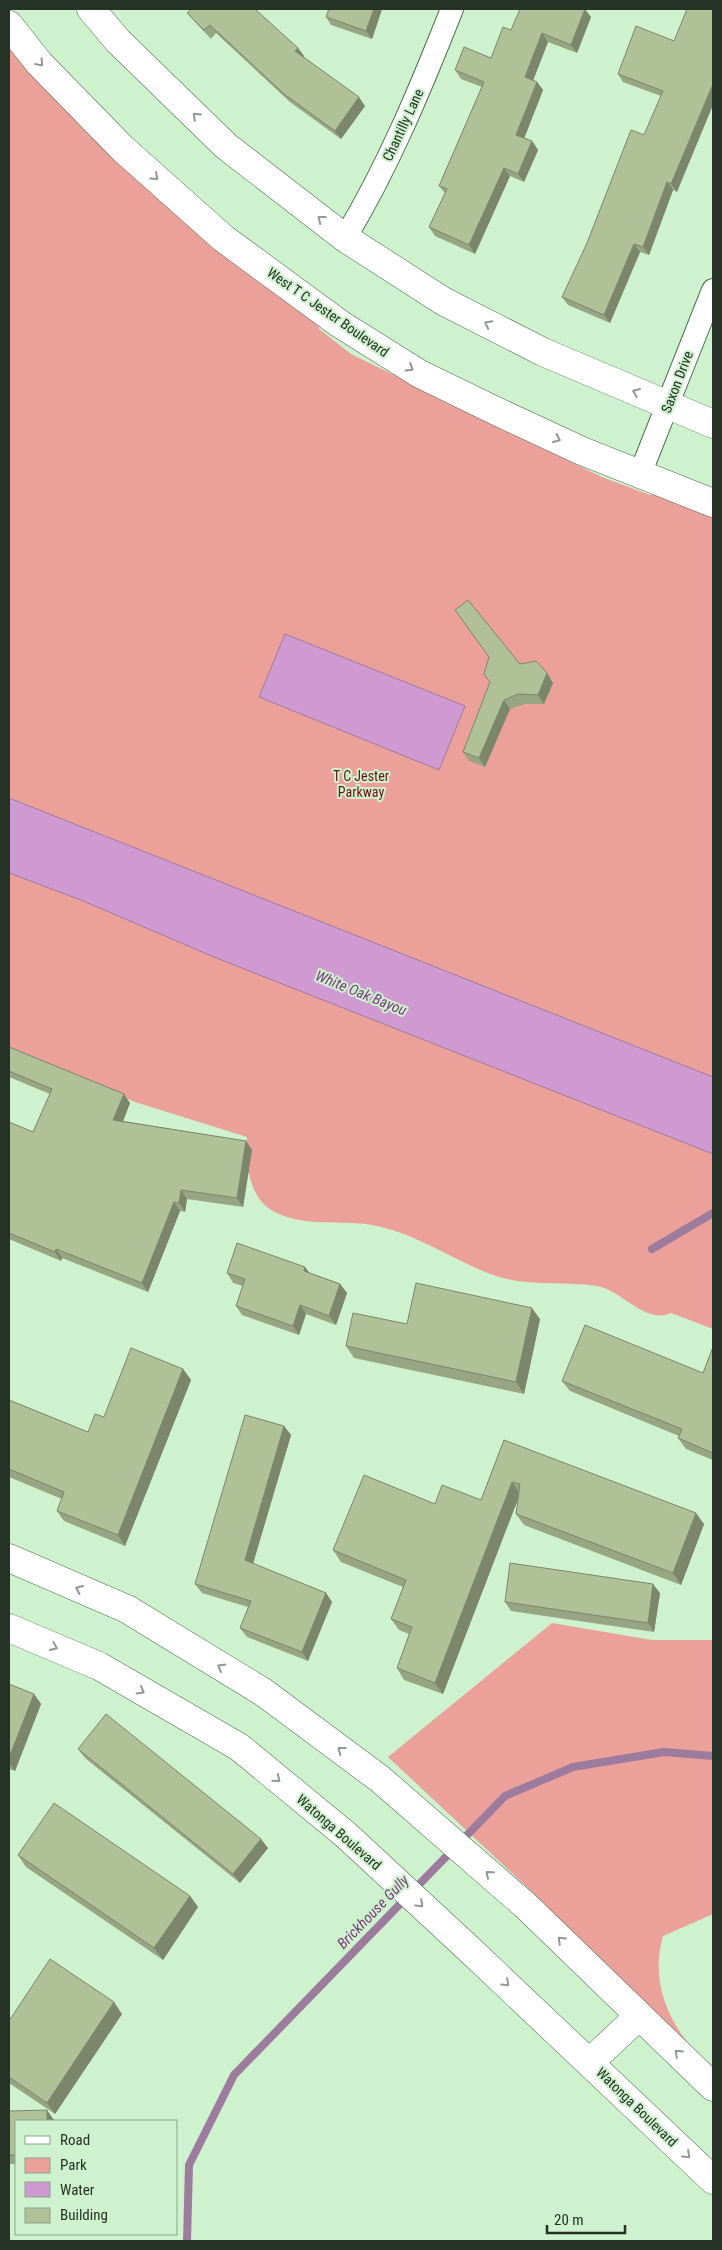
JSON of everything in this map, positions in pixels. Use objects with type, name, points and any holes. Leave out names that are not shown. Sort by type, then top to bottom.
[{"type":"main road","points":[[91,9],[118,41],[226,146],[345,238],[443,301],[543,352],[713,424]]},
{"type":"main road","name":"West T C Jester Boulevard","points":[[9,25],[39,63],[122,148],[223,238],[340,324],[420,374],[582,451],[713,503]]},
{"type":"main road","points":[[9,1558],[127,1609],[263,1692],[380,1779],[526,1906],[713,2087]]},
{"type":"main road","name":"Watonga Boulevard","points":[[9,1628],[99,1666],[239,1747],[346,1835],[590,2062],[713,2180]]},
{"type":"main road","points":[[590,2062],[639,2016]]},
{"type":"street","name":"Chantilly Lane","points":[[345,238],[364,207],[412,110],[452,9]]},
{"type":"street","name":"Saxon Drive","points":[[640,474],[713,290]]},
{"type":"green space","name":"T C Jester Parkway","points":[[9,46],[80,126],[159,200],[318,324],[319,329],[351,354],[602,477],[650,495],[656,494],[713,516],[713,1329],[671,1313],[661,1315],[643,1311],[606,1289],[597,1286],[533,1283],[496,1276],[393,1230],[364,1224],[306,1221],[292,1219],[279,1214],[261,1201],[252,1184],[247,1165],[247,1137],[135,1102],[9,1052]]},
{"type":"green space","points":[[552,1623],[652,1640],[713,1640],[713,1914],[663,1936],[659,1967],[663,1995],[668,2009],[674,2022],[691,2047],[545,1912],[544,1903],[388,1757]]},
{"type":"water","points":[[285,634],[465,706],[439,770],[259,697]]},
{"type":"water","name":"White Oak Bayou","points":[[9,798],[713,1077],[713,1154],[214,957],[81,900],[9,873]]},
{"type":"building","points":[[192,9],[255,9],[298,48],[295,51],[359,97],[335,131],[284,94],[210,25],[204,30],[187,13]]},
{"type":"building","points":[[329,9],[374,9],[366,31],[326,17]]},
{"type":"building","points":[[520,9],[585,9],[571,45],[542,33],[525,77],[537,82],[516,135],[532,141],[518,174],[504,168],[469,245],[429,227],[447,189],[439,186],[484,82],[455,70],[464,47],[491,58],[503,27],[511,30]]},
{"type":"building","points":[[687,9],[713,9],[713,84],[671,184],[667,182],[643,247],[634,244],[604,315],[562,297],[587,243],[631,130],[644,135],[663,91],[618,74],[636,26],[674,41]]},
{"type":"building","points":[[468,600],[520,664],[536,661],[547,673],[538,695],[518,694],[504,700],[479,758],[463,752],[490,682],[484,674],[489,657],[455,610]]},
{"type":"building","points":[[9,1047],[124,1094],[113,1120],[246,1141],[237,1198],[181,1190],[179,1203],[174,1202],[142,1283],[56,1249],[55,1252],[9,1233],[9,1122],[33,1132],[52,1089],[9,1071]]},
{"type":"building","points":[[237,1243],[305,1267],[304,1271],[340,1284],[329,1316],[300,1305],[293,1326],[236,1306],[245,1279],[227,1273]]},
{"type":"building","points":[[416,1283],[532,1308],[516,1382],[346,1346],[353,1313],[407,1324]]},
{"type":"building","points":[[585,1325],[703,1373],[713,1347],[713,1453],[678,1438],[682,1429],[562,1381]]},
{"type":"building","points":[[131,1348],[183,1369],[118,1535],[57,1511],[64,1492],[9,1469],[9,1400],[88,1432],[95,1414],[104,1417]]},
{"type":"building","points":[[245,1415],[284,1426],[245,1560],[326,1593],[302,1652],[240,1628],[251,1601],[195,1584]]},
{"type":"building","points":[[504,1440],[696,1513],[673,1573],[516,1514],[520,1484],[512,1482],[435,1683],[397,1668],[412,1627],[391,1619],[406,1580],[333,1550],[364,1475],[435,1504],[442,1485],[481,1500]]},
{"type":"building","points":[[510,1563],[653,1584],[648,1623],[505,1602]]},
{"type":"building","points":[[9,1684],[34,1694],[9,1758]]},
{"type":"building","points":[[106,1714],[261,1839],[233,1874],[78,1749]]},
{"type":"building","points":[[54,1803],[190,1896],[154,1948],[18,1855]]},
{"type":"building","points":[[50,1959],[114,2002],[47,2103],[9,2077],[9,2021]]},
{"type":"building","points":[[47,2110],[47,2120],[15,2120],[15,2155],[9,2155],[9,2111]]},
{"type":"waterway","points":[[652,1249],[713,1213]]},
{"type":"waterway","name":"Brickhouse Gully","points":[[187,2241],[189,2165],[234,2075],[505,1796],[573,1767],[664,1752],[713,1756]]}]
